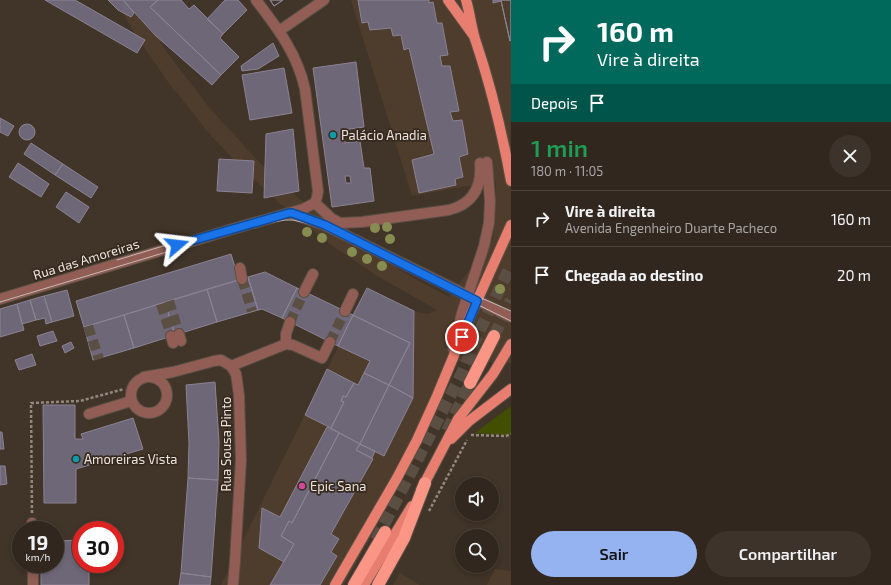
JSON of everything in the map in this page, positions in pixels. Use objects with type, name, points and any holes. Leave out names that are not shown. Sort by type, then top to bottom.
[{"type":"highway","points":[[470,383],[494,336]]},
{"type":"highway","points":[[378,585],[404,538],[425,484]]},
{"type":"highway","points":[[354,585],[385,532]]},
{"type":"main road","points":[[448,0],[475,37]]},
{"type":"main road","points":[[466,0],[475,37],[483,58],[491,89],[511,181]]},
{"type":"main road","points":[[335,585],[397,478],[420,433],[446,376],[472,299],[511,225]]},
{"type":"main road","points":[[364,585],[425,484],[458,418],[494,374],[511,344]]},
{"type":"main road","points":[[446,444],[469,421],[511,389]]},
{"type":"street","points":[[256,0],[279,31],[296,60],[305,89],[318,191],[317,198],[314,203],[331,218],[340,223],[362,222],[457,208],[465,203],[475,192],[483,162],[490,201],[489,223],[472,299]]},
{"type":"street","points":[[279,31],[324,0]]},
{"type":"street","name":"Rua das Amoreiras","points":[[0,299],[303,209],[314,203]]},
{"type":"street","points":[[289,213],[325,225],[511,317]]},
{"type":"street","points":[[304,292],[313,274]]},
{"type":"street","points":[[344,311],[353,294]]},
{"type":"street","points":[[286,344],[286,334],[290,322]]},
{"type":"street","points":[[173,372],[169,380],[164,405],[154,412],[142,412],[133,404],[132,391],[134,385],[144,377],[173,372],[221,360],[231,366],[286,344],[293,345],[322,358],[330,342]]},
{"type":"street","name":"Rua Sousa Pinto","points":[[231,366],[236,374],[241,427],[239,503],[233,585]]},
{"type":"street","points":[[144,377],[157,378],[162,382],[167,393]]},
{"type":"street","points":[[89,414],[128,402],[132,398]]},
{"type":"street","points":[[33,573],[33,585]]},
{"type":"path","points":[[32,521],[31,403],[80,401],[134,385]]},
{"type":"path","points":[[427,514],[473,432]]},
{"type":"path","points":[[470,435],[506,436],[511,434]]},
{"type":"shaded area","points":[[115,0],[134,0],[166,51],[209,107],[258,161],[290,191],[326,220],[366,249],[410,276],[449,297],[493,239],[496,181],[412,196],[351,0],[511,0],[511,363],[456,361],[388,506],[344,585],[221,585],[367,288],[414,311],[428,314],[437,310],[377,276],[331,245],[279,203],[246,172],[212,137],[168,82],[139,40]]},
{"type":"shaded area","points":[[499,570],[511,571],[511,585],[487,585],[493,573],[499,573]]},
{"type":"shaded area","points":[[400,573],[420,585],[393,585]]},
{"type":"green space","points":[[511,406],[511,435],[475,433]]},
{"type":"building","points":[[45,0],[75,0],[145,40],[137,53]]},
{"type":"building","points":[[108,0],[123,0],[134,13],[131,17],[118,10]]},
{"type":"building","points":[[123,0],[158,0],[150,7],[221,75],[212,85],[156,36]]},
{"type":"building","points":[[158,0],[181,0],[189,9],[194,5],[223,34],[220,38],[239,57],[221,75],[150,7]]},
{"type":"building","points":[[225,0],[238,0],[247,10],[223,34],[207,19]]},
{"type":"building","points":[[270,0],[283,0],[274,6]]},
{"type":"building","points":[[270,0],[283,0],[274,6]]},
{"type":"building","points":[[358,0],[429,0],[429,3],[433,2],[437,23],[442,23],[448,55],[440,56],[442,66],[450,66],[459,111],[450,112],[453,121],[462,120],[468,154],[459,157],[463,177],[455,179],[456,185],[419,193],[412,160],[434,154],[409,48],[404,50],[401,35],[393,36],[391,28],[370,30],[368,22],[362,23]]},
{"type":"building","points":[[493,0],[511,0],[510,41],[501,1],[493,3]]},
{"type":"building","points":[[501,0],[511,0],[510,41]]},
{"type":"building","points":[[273,43],[279,56],[258,69],[242,71],[241,66]]},
{"type":"building","name":"Palácio Anadia","points":[[356,62],[364,127],[343,130],[345,143],[360,141],[364,168],[370,168],[374,201],[332,207],[313,68]],"holes":[[[345,176],[350,176],[351,183],[346,183]]]},
{"type":"building","points":[[284,68],[292,113],[250,120],[242,75]]},
{"type":"building","points":[[0,118],[14,126],[8,136],[0,132]]},
{"type":"building","points":[[27,124],[34,129],[35,132],[30,139],[27,140],[20,135],[19,132],[24,125]]},
{"type":"building","points":[[293,129],[299,191],[264,198],[266,134]]},
{"type":"building","points":[[31,143],[63,164],[55,175],[24,154]]},
{"type":"building","points":[[219,159],[254,161],[252,193],[217,191]]},
{"type":"building","points":[[18,163],[49,184],[41,197],[9,177]]},
{"type":"building","points":[[63,164],[98,187],[91,198],[55,175]]},
{"type":"building","points":[[66,192],[89,207],[79,223],[56,207]]},
{"type":"building","points":[[231,254],[239,280],[84,327],[76,301]]},
{"type":"building","points":[[265,272],[297,288],[282,318],[262,309],[258,310],[248,277]]},
{"type":"building","points":[[248,277],[258,310],[217,322],[207,289]]},
{"type":"building","points":[[297,288],[353,315],[338,346],[282,318]]},
{"type":"building","points":[[367,288],[414,311],[413,398],[389,385],[410,343],[353,315]]},
{"type":"building","points":[[207,289],[217,322],[175,335],[165,302]]},
{"type":"building","points":[[67,290],[74,316],[52,322],[44,296]]},
{"type":"building","points":[[44,296],[52,322],[46,324],[45,318],[36,320],[30,300]]},
{"type":"building","points":[[30,300],[36,320],[22,324],[17,304]]},
{"type":"building","points":[[165,302],[175,335],[134,348],[124,315]]},
{"type":"building","points":[[17,304],[24,330],[0,337],[0,309]]},
{"type":"building","points":[[124,315],[134,348],[93,360],[84,327]]},
{"type":"building","points":[[353,315],[410,343],[389,385],[364,373],[370,361],[338,346]]},
{"type":"building","points":[[53,331],[57,341],[40,346],[37,336]]},
{"type":"building","points":[[71,342],[74,348],[65,353],[62,346]]},
{"type":"building","points":[[32,354],[36,365],[19,370],[15,360]]},
{"type":"building","points":[[327,369],[354,383],[346,397],[343,396],[341,401],[344,402],[331,428],[305,415]]},
{"type":"building","points":[[364,373],[389,385],[360,444],[331,428],[344,402],[341,401],[343,396],[346,397],[354,383],[358,385]]},
{"type":"building","points":[[215,382],[219,442],[218,480],[188,478],[189,443],[186,385]]},
{"type":"building","points":[[389,385],[413,398],[384,456],[360,444]]},
{"type":"building","name":"Amoreiras Vista","points":[[43,405],[75,405],[75,439],[83,439],[81,434],[133,418],[143,449],[76,469],[76,503],[44,503]]},
{"type":"building","points":[[327,427],[339,433],[292,523],[289,521],[281,536],[294,544],[284,562],[259,548],[262,508],[280,517]]},
{"type":"building","points":[[0,432],[2,432],[4,449],[0,449]]},
{"type":"building","points":[[339,433],[360,444],[356,450],[373,459],[331,534],[339,539],[331,552],[337,556],[320,585],[270,585],[294,544],[281,536],[289,521],[292,523]]},
{"type":"building","points":[[360,444],[375,451],[372,458],[356,450]]},
{"type":"building","points":[[0,466],[5,466],[7,484],[0,485]]},
{"type":"building","points":[[188,478],[218,480],[211,577],[181,573]]},
{"type":"building","points":[[72,540],[72,573],[89,573],[89,585],[41,585],[41,573],[64,573],[64,541]]},
{"type":"building","points":[[181,573],[211,577],[210,585],[179,585]]},
{"type":"tunnel","points":[[376,540],[462,373],[480,330],[511,265]]},
{"type":"tunnel","points":[[242,279],[252,311]]},
{"type":"tunnel","points":[[290,322],[304,292]]},
{"type":"tunnel","points":[[494,336],[511,300]]},
{"type":"tunnel","points":[[169,301],[179,334]]},
{"type":"tunnel","points":[[161,304],[171,336]]},
{"type":"tunnel","points":[[330,342],[345,311]]},
{"type":"tunnel","points":[[88,326],[99,359]]},
{"type":"tunnel","points":[[447,431],[470,383]]},
{"type":"tram line","points":[[117,260],[256,218],[282,213],[302,214],[311,216],[341,229],[479,297],[511,311]]},
{"type":"tram line","points":[[0,302],[223,235],[267,223],[293,220],[315,225],[511,321]]},
{"type":"place","name":"Palácio Anadia","points":[[333,135]]},
{"type":"place","name":"Amoreiras Vista","points":[[76,459]]},
{"type":"place","name":"Epic Sana","points":[[302,486]]},
{"type":"route","points":[[177,245],[292,213],[325,225],[477,301],[462,337]]}]
